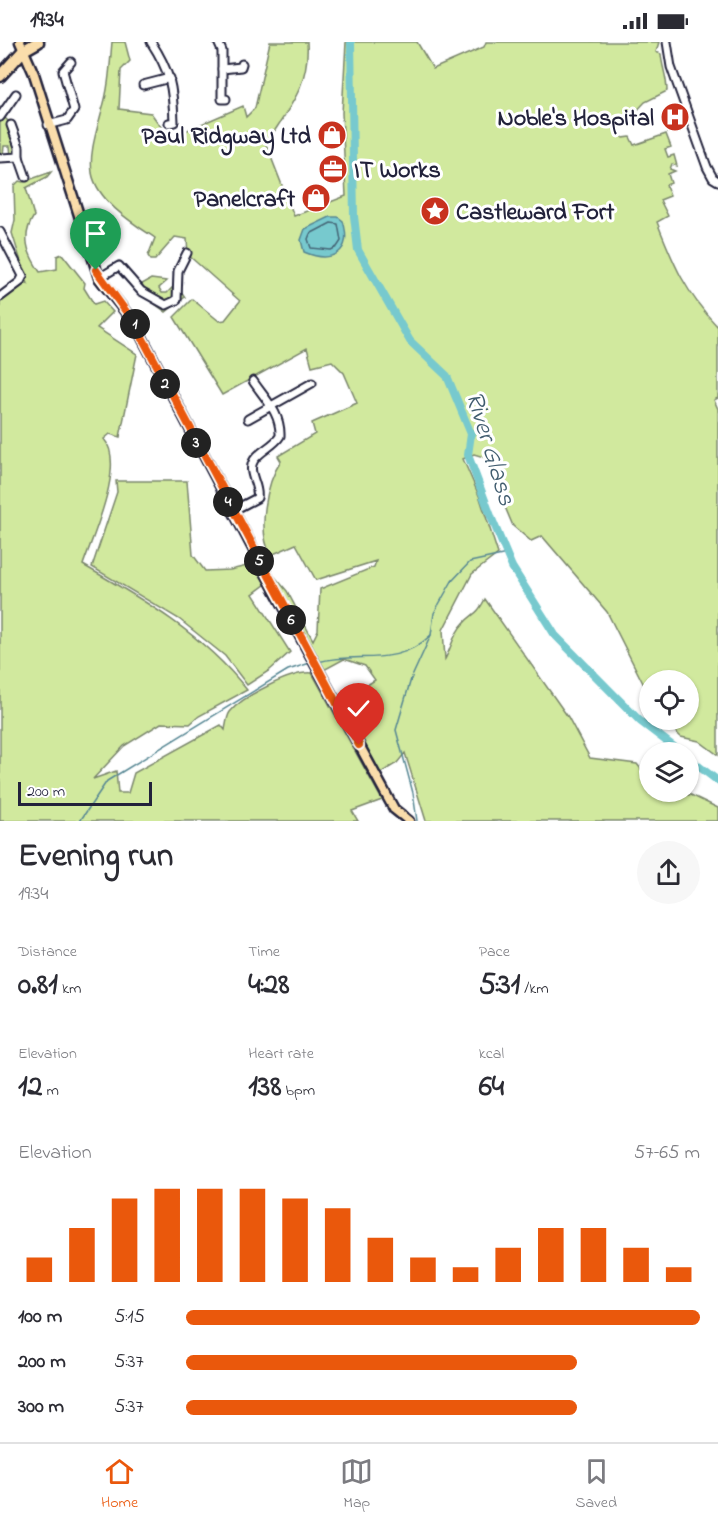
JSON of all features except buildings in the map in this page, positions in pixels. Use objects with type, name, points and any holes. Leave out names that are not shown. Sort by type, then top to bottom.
[{"type":"highway","points":[[0,75],[22,46],[38,42]]},
{"type":"main road","points":[[22,46],[99,278],[135,324],[232,511],[394,809],[409,821]]},
{"type":"street","points":[[152,42],[162,57],[170,78],[174,122],[169,123]]},
{"type":"street","points":[[218,42],[222,51],[222,99],[226,99]]},
{"type":"street","points":[[667,42],[670,67],[707,167],[713,178],[718,181]]},
{"type":"street","points":[[48,125],[67,120],[74,110],[63,71],[71,62]]},
{"type":"street","points":[[222,69],[242,67]]},
{"type":"street","points":[[143,85],[170,78]]},
{"type":"street","points":[[16,94],[12,108],[1,116],[14,127],[19,157],[26,177]]},
{"type":"street","points":[[0,158],[19,157]]},
{"type":"street","points":[[0,232],[23,276],[20,282],[0,297]]},
{"type":"street","points":[[99,278],[119,266],[141,291],[166,305],[177,300],[176,278],[187,253]]},
{"type":"street","points":[[232,511],[257,498],[252,464],[255,457],[280,436],[279,424],[272,405],[253,381]]},
{"type":"street","points":[[248,419],[312,383]]},
{"type":"green space","points":[[112,42],[125,42],[130,61],[121,70],[119,109],[151,113],[169,138],[243,106],[246,117],[255,108],[270,42],[307,42],[305,72],[301,84],[266,144],[294,216],[346,196],[342,113],[346,42],[417,42],[433,69],[484,47],[486,42],[659,42],[656,52],[661,54],[667,91],[645,102],[618,131],[623,138],[630,137],[634,145],[666,134],[671,147],[665,149],[668,157],[674,155],[677,166],[672,164],[670,169],[675,171],[668,174],[671,183],[666,185],[670,196],[660,200],[668,216],[657,222],[682,278],[697,302],[718,327],[718,398],[714,400],[718,409],[718,755],[699,741],[681,737],[674,730],[699,730],[699,670],[639,670],[639,675],[607,612],[542,536],[531,541],[513,526],[484,457],[474,454],[463,459],[480,498],[498,554],[472,574],[443,630],[445,659],[460,628],[477,612],[485,599],[568,717],[590,758],[637,764],[639,766],[639,802],[699,802],[699,799],[718,808],[718,821],[426,821],[405,753],[397,763],[379,774],[358,737],[377,726],[368,708],[349,719],[340,702],[375,680],[365,666],[344,659],[322,671],[272,577],[275,577],[287,591],[313,640],[318,630],[320,589],[374,567],[376,561],[316,580],[296,544],[271,555],[267,545],[264,521],[271,482],[281,461],[278,456],[315,434],[312,423],[357,403],[344,373],[332,361],[312,366],[307,348],[222,395],[174,317],[192,299],[219,321],[225,320],[240,301],[188,255],[187,239],[175,237],[155,260],[151,260],[148,256],[155,238],[118,211],[95,183],[91,165],[93,149],[109,76]]},
{"type":"green space","points":[[5,118],[9,122],[16,152],[11,157],[10,146],[4,146],[3,156],[0,155],[0,119]]},
{"type":"green space","points":[[51,172],[47,177],[26,188],[34,216],[27,237],[32,258],[40,272],[57,269],[57,256],[62,254],[85,283],[84,288],[94,304],[103,301],[113,312],[97,328],[137,354],[120,437],[110,434],[104,439],[110,450],[110,482],[100,519],[83,565],[150,605],[192,635],[230,670],[247,690],[199,716],[190,724],[161,723],[124,746],[93,779],[116,771],[118,793],[128,793],[134,773],[221,725],[225,730],[230,712],[245,699],[281,680],[303,673],[312,673],[382,800],[352,811],[358,821],[0,821],[0,300],[23,280],[28,284],[12,233],[15,220],[14,186],[19,181],[23,182]]},
{"type":"green space","points":[[151,279],[167,281],[159,288],[162,293],[167,293],[173,287],[181,291],[185,297],[166,312],[138,292],[142,284]]},
{"type":"green space","points":[[116,481],[187,481],[193,555],[205,571],[230,570],[247,566],[257,571],[266,584],[253,594],[290,652],[270,670],[247,685],[225,656],[179,619],[92,567],[117,492]]},
{"type":"water","points":[[330,217],[338,217],[343,221],[345,241],[342,248],[338,253],[323,257],[304,252],[301,240],[305,229]]},
{"type":"waterway","name":"River Glass","points":[[351,42],[354,216],[358,250],[410,341],[447,376],[471,434],[468,455],[512,567],[555,635],[640,721],[668,742]]},
{"type":"waterway","points":[[417,821],[413,793],[396,730],[411,679],[431,635],[434,613],[452,581],[470,562],[507,554]]},
{"type":"waterway","points":[[318,662],[390,656],[418,645],[431,635]]},
{"type":"waterway","points":[[80,821],[107,781],[288,670],[310,663]]},
{"type":"waterway","name":"River Glass","points":[[699,766],[718,781]]},
{"type":"place","name":"Noble's Hospital","points":[[675,117]]},
{"type":"place","name":"Paul Ridgway Ltd","points":[[332,135]]},
{"type":"place","name":"IT Works","points":[[333,169]]},
{"type":"place","name":"Panelcraft","points":[[316,198]]},
{"type":"place","name":"Castleward Fort","points":[[435,211]]},
{"type":"route","points":[[96,270],[99,278],[135,324],[185,422],[359,745]]}]
